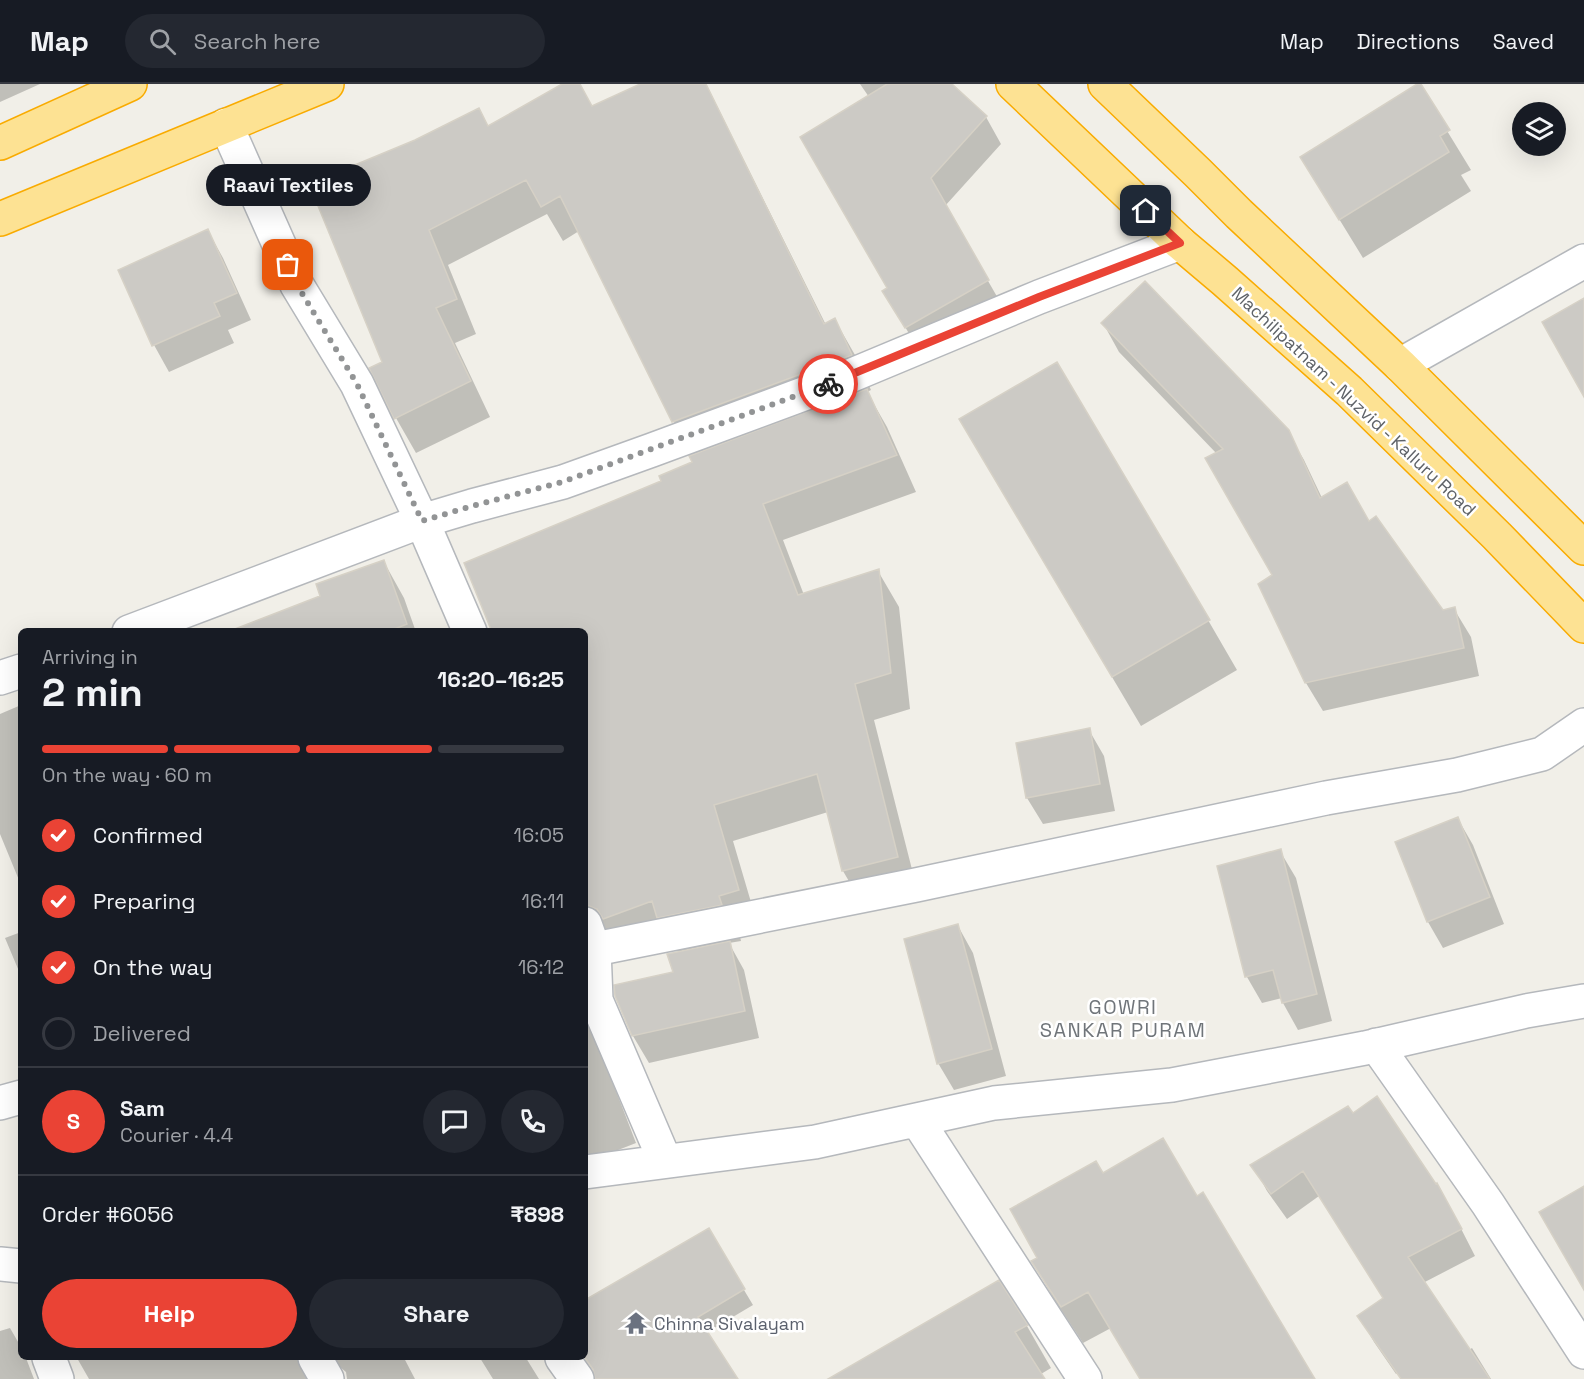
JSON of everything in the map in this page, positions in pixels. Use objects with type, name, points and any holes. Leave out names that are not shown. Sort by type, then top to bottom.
[{"type":"highway","points":[[0,142],[130,84]]},
{"type":"highway","points":[[0,219],[327,84]]},
{"type":"highway","name":"Machilipatnam - Nuzvid - Kalluru Road","points":[[1013,84],[1180,243],[1349,391],[1497,536],[1584,626]]},
{"type":"highway","points":[[1105,84],[1400,365],[1584,548]]},
{"type":"street","points":[[226,124],[297,285],[357,384],[422,521],[468,628]]},
{"type":"street","points":[[140,628],[422,521],[562,482],[663,446],[833,383],[1039,297],[1180,243]]},
{"type":"street","points":[[1400,365],[1584,261]]},
{"type":"street","points":[[0,678],[18,672]]},
{"type":"street","points":[[665,1161],[596,1000],[588,941],[916,885],[1326,798],[1458,775],[1542,754],[1584,725]]},
{"type":"street","points":[[588,1172],[815,1142],[994,1103],[1172,1085],[1376,1045],[1584,1000]]},
{"type":"street","points":[[1376,1045],[1488,1204],[1584,1352]]},
{"type":"street","points":[[0,1103],[18,1098]]},
{"type":"street","points":[[916,1120],[1084,1379]]},
{"type":"street","points":[[0,1264],[18,1266]]},
{"type":"street","points":[[50,1360],[57,1379]]},
{"type":"street","points":[[316,1360],[327,1379]]},
{"type":"street","points":[[563,1360],[577,1379]]},
{"type":"building","points":[[562,84],[580,84],[592,106],[640,84],[706,84],[824,324],[835,318],[852,355],[672,422],[560,196],[541,207],[526,180],[429,230],[457,299],[436,308],[471,381],[394,419],[369,368],[382,362],[309,184],[415,140],[479,108],[488,126]]},
{"type":"building","points":[[887,84],[952,84],[987,116],[931,178],[989,280],[905,328],[882,291],[887,288],[800,137]]},
{"type":"building","points":[[1417,84],[1421,84],[1450,130],[1440,136],[1449,152],[1339,220],[1300,157]]},
{"type":"building","points":[[208,229],[237,293],[214,303],[220,316],[152,346],[118,270]]},
{"type":"building","points":[[1145,281],[1289,430],[1320,498],[1347,482],[1369,521],[1376,516],[1443,610],[1455,607],[1464,648],[1305,683],[1258,584],[1272,575],[1205,458],[1223,449],[1101,323]]},
{"type":"building","points":[[1584,298],[1584,397],[1542,322]]},
{"type":"building","points":[[1057,362],[1210,620],[1112,677],[959,419]]},
{"type":"building","points":[[867,389],[897,455],[763,504],[798,595],[879,569],[891,673],[855,684],[898,857],[842,871],[817,774],[714,805],[739,890],[719,896],[722,905],[657,918],[652,901],[603,919],[597,909],[588,906],[588,628],[490,628],[464,563],[661,481],[659,476],[692,462],[689,456]]},
{"type":"building","points":[[384,560],[407,624],[397,628],[238,628],[320,596],[316,584]]},
{"type":"building","points":[[1090,728],[1100,784],[1026,798],[1016,743]]},
{"type":"building","points":[[1458,817],[1490,897],[1427,922],[1395,842]]},
{"type":"building","points":[[1281,849],[1317,994],[1282,1003],[1273,970],[1245,977],[1217,866]]},
{"type":"building","points":[[958,924],[992,1049],[937,1064],[904,939]]},
{"type":"building","points":[[730,941],[745,1011],[632,1036],[615,996],[614,985],[673,972],[667,954]]},
{"type":"building","points":[[1377,1096],[1437,1183],[1462,1229],[1408,1257],[1490,1379],[1401,1379],[1357,1316],[1383,1298],[1303,1171],[1271,1194],[1250,1165],[1348,1106],[1353,1113]]},
{"type":"building","points":[[1163,1138],[1197,1196],[1203,1192],[1315,1379],[1140,1379],[1088,1292],[1061,1307],[1031,1261],[1037,1258],[1010,1209],[1096,1161],[1103,1173]]},
{"type":"building","points":[[1584,1186],[1584,1290],[1539,1212]]},
{"type":"building","name":"Chinna Sivalayam","points":[[709,1228],[745,1289],[698,1317],[738,1379],[595,1379],[593,1369],[586,1360],[588,1298]]},
{"type":"building","points":[[999,1280],[1028,1325],[1015,1332],[1045,1379],[828,1379]]},
{"type":"way so far","points":[[288,265],[297,285],[357,384],[422,521],[562,482],[828,384]]},
{"type":"place","name":"Raavi Textiles","points":[[288,265]]},
{"type":"place","name":"Chinna Sivalayam","points":[[636,1323]]},
{"type":"district","name":"GOWRI SANKAR PURAM","points":[[1123,1018]]},
{"type":"route","points":[[828,384],[1039,297],[1180,243],[1146,211]]}]
